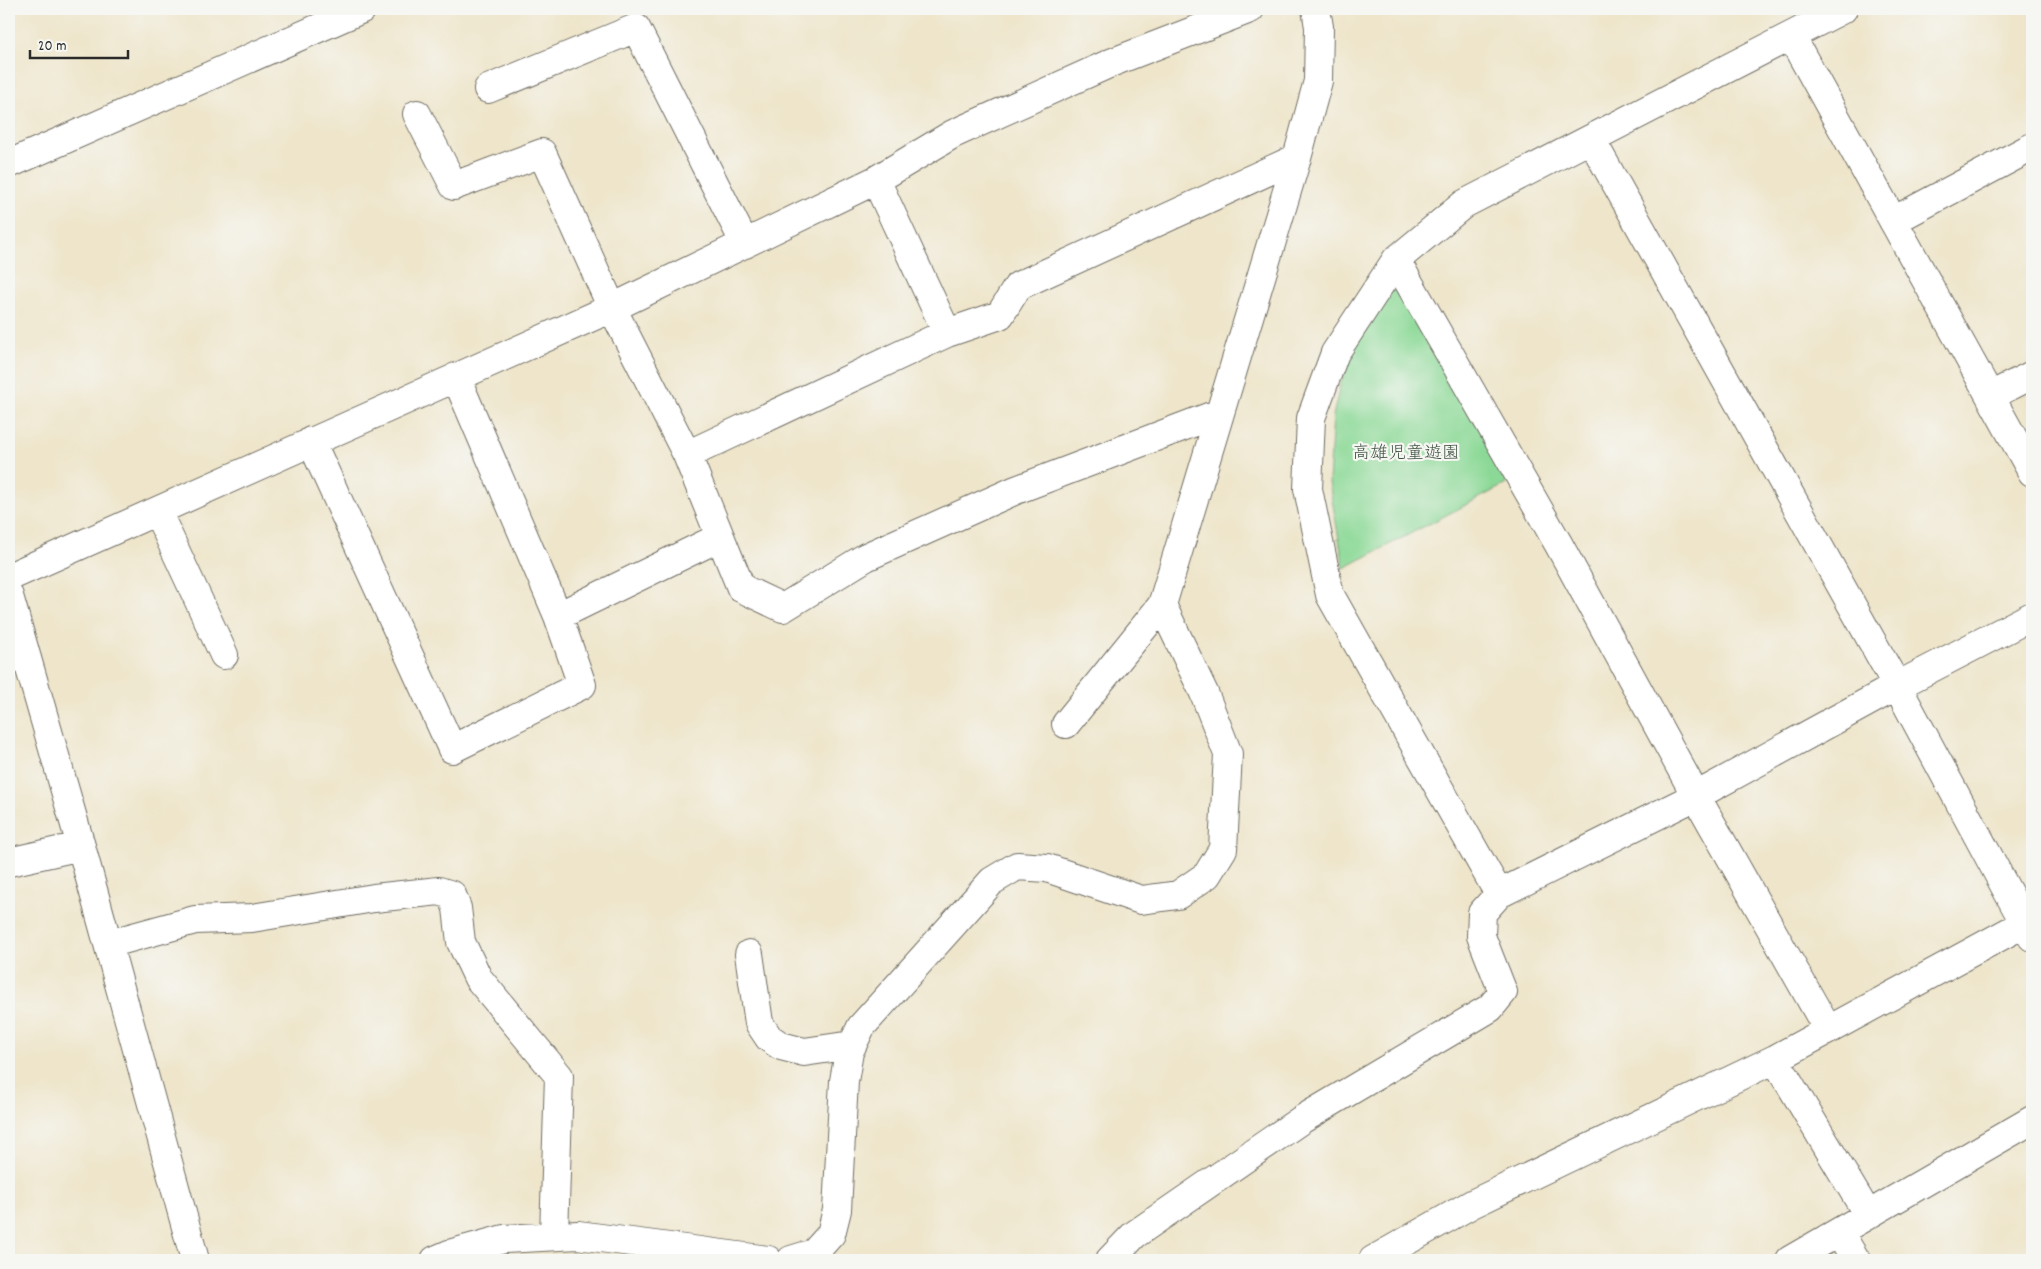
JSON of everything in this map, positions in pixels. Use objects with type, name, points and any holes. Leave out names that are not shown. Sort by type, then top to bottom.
[{"type":"street","points":[[9,164],[362,9]]},
{"type":"street","points":[[9,577],[612,308],[876,180],[953,134],[1113,62],[1250,9]]},
{"type":"street","points":[[1066,724],[1162,605],[1318,81],[1316,9]]},
{"type":"street","points":[[1499,894],[1330,595],[1308,489],[1311,418],[1335,354],[1396,260],[1464,204],[1843,9]]},
{"type":"street","points":[[488,89],[636,28],[745,244]]},
{"type":"street","points":[[1791,36],[2032,472]]},
{"type":"street","points":[[417,114],[454,186],[542,154],[612,308],[687,455],[742,588],[783,608],[866,556],[1016,490],[1219,413]]},
{"type":"street","points":[[1373,1260],[1472,1204],[1775,1059],[1828,1030],[2028,930],[1897,686],[1591,140]]},
{"type":"street","points":[[1893,221],[2032,147]]},
{"type":"street","points":[[687,455],[947,333],[1000,315],[1018,286],[1296,158]]},
{"type":"street","points":[[876,180],[947,333]]},
{"type":"street","points":[[1396,260],[1558,545],[1696,796],[1828,1030]]},
{"type":"street","points":[[1990,396],[2032,375]]},
{"type":"street","points":[[311,442],[452,749],[582,684],[558,616],[456,377]]},
{"type":"street","points":[[157,511],[224,655]]},
{"type":"street","points":[[558,616],[720,537]]},
{"type":"street","points":[[9,596],[81,846],[195,1260]]},
{"type":"street","points":[[791,1260],[814,1252],[832,1234],[837,1210],[844,1081],[848,1052],[861,1027],[992,881],[1017,866],[1047,868],[1141,900],[1178,895],[1207,875],[1223,849],[1228,754],[1204,693],[1162,605]]},
{"type":"street","points":[[1110,1260],[1134,1234],[1301,1120],[1490,1008],[1503,992],[1481,936],[1482,913],[1499,894],[1696,796],[1897,686],[2032,616]]},
{"type":"street","points":[[9,862],[81,846]]},
{"type":"street","points":[[108,944],[195,920],[252,918],[374,898],[439,891],[452,895],[458,908],[462,942],[478,978],[559,1076],[554,1236]]},
{"type":"street","points":[[749,954],[759,1023],[769,1038],[782,1046],[804,1052],[852,1046]]},
{"type":"street","points":[[1775,1059],[1868,1215]]},
{"type":"street","points":[[1790,1260],[2031,1124]]},
{"type":"street","points":[[1840,1232],[1856,1260]]},
{"type":"street","points":[[435,1260],[449,1254],[504,1239],[578,1235],[768,1260]]},
{"type":"green space","name":"高雄児童遊園","points":[[1398,289],[1510,482],[1344,568],[1329,482],[1333,416],[1340,385],[1352,351],[1385,292]]}]
